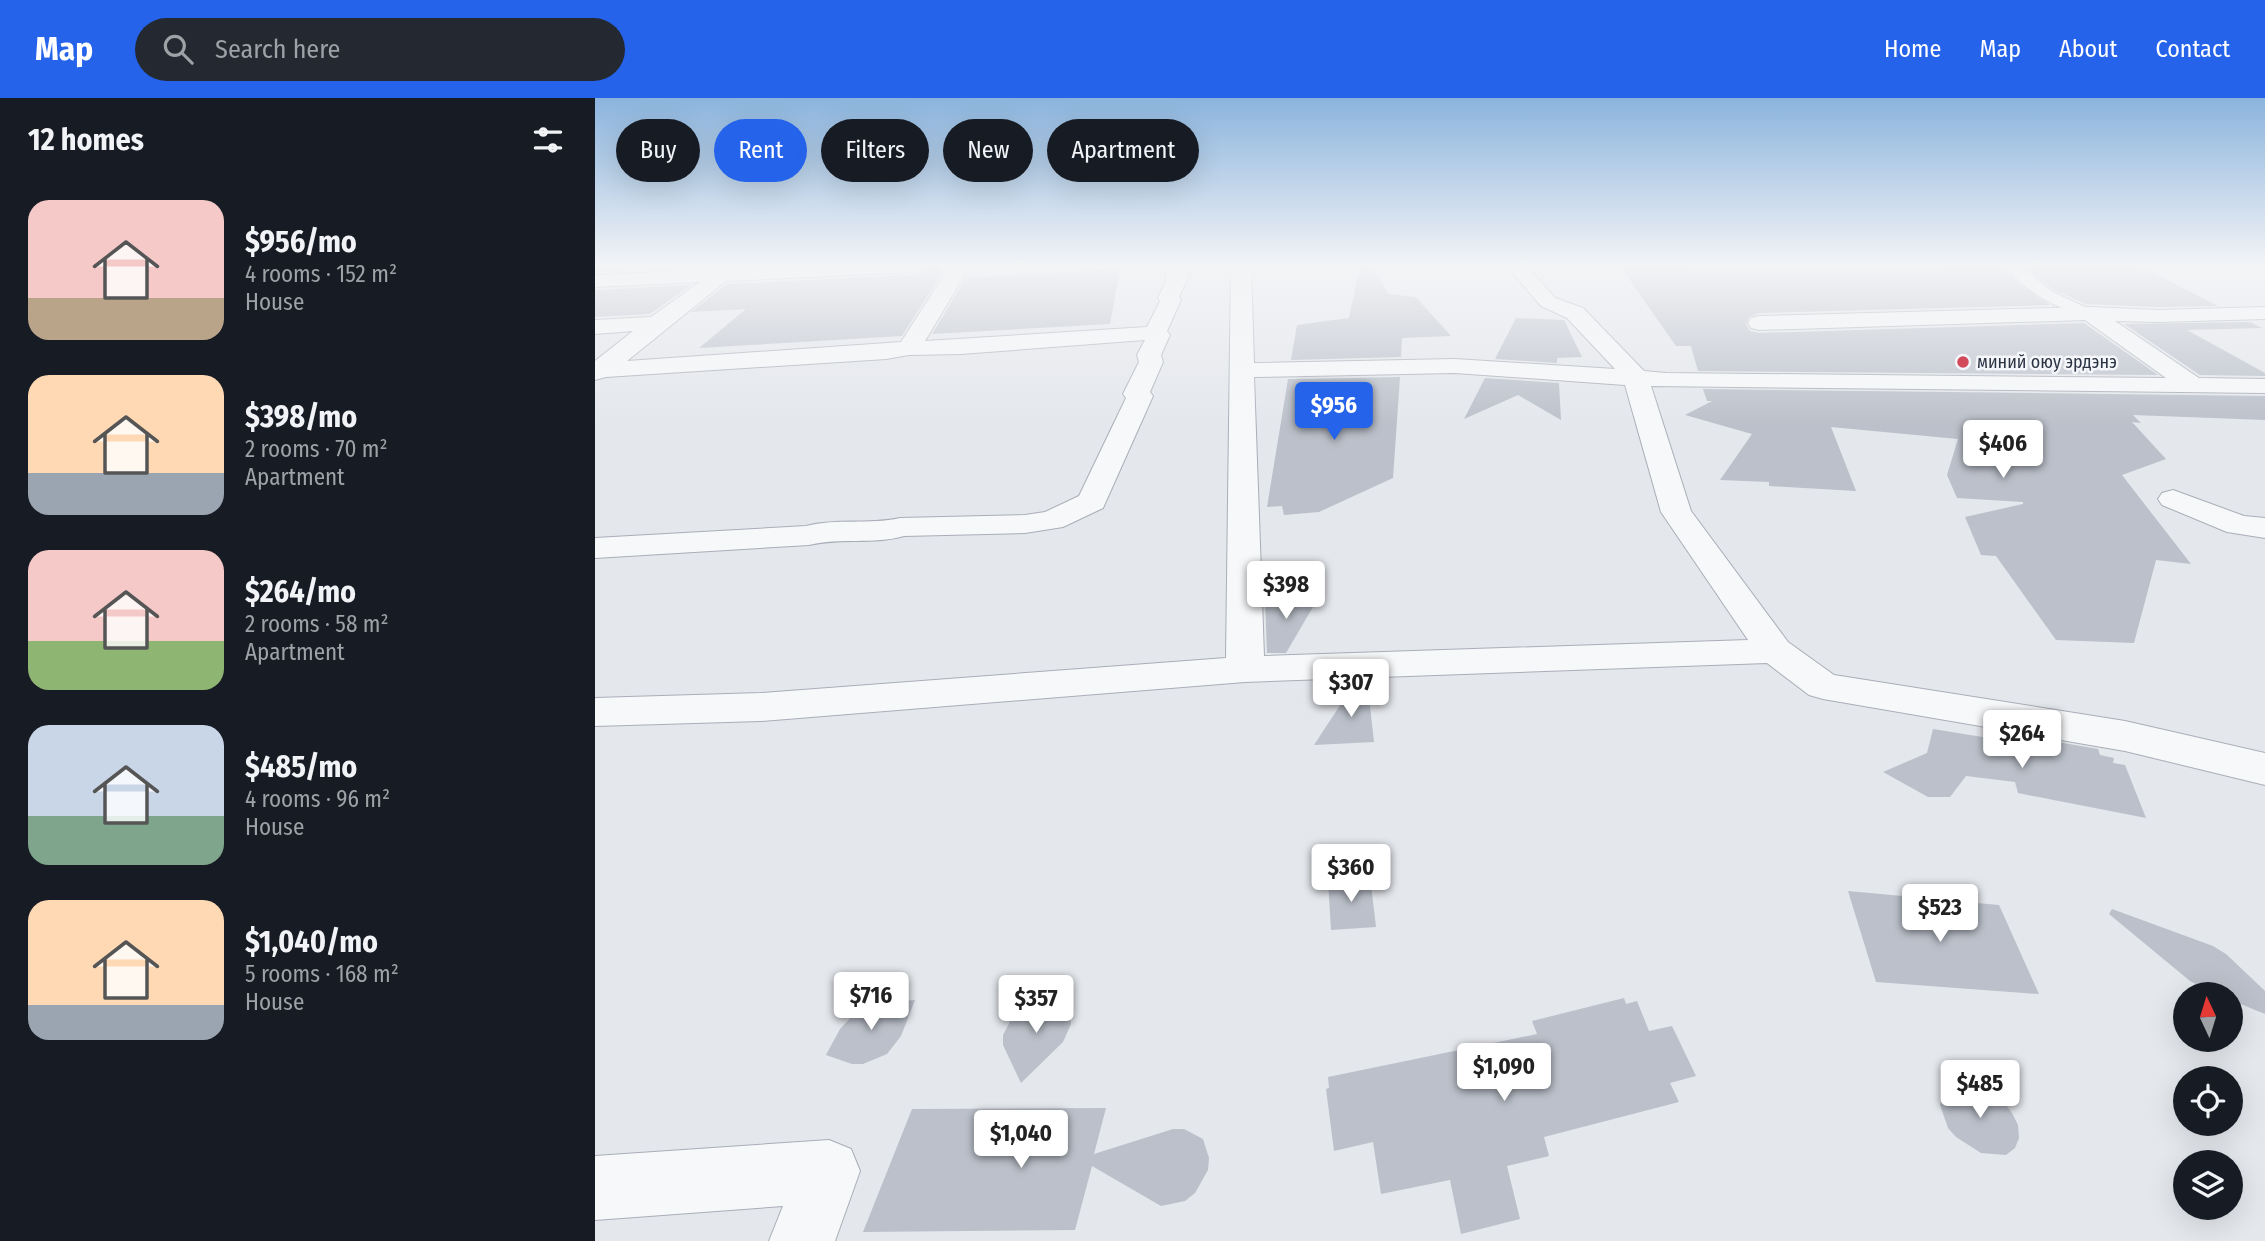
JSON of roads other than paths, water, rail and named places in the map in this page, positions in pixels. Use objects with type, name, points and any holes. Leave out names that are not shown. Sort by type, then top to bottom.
[{"type":"street","points":[[595,372],[622,354],[620,352],[642,338],[641,336],[662,319]]},
{"type":"street","points":[[909,348],[927,319]]},
{"type":"street","points":[[1155,333],[1161,319]]},
{"type":"street","points":[[1242,319],[1245,669]]},
{"type":"street","points":[[1581,319],[1635,376],[1676,512],[1775,651],[1823,686],[2125,736],[2262,773]]},
{"type":"street","points":[[1759,323],[1880,319]]},
{"type":"street","points":[[2099,319],[2193,385]]},
{"type":"street","points":[[595,327],[657,323]]},
{"type":"street","points":[[595,372],[886,352],[909,348],[961,347],[1155,333],[1159,335],[1150,355],[1151,362],[1136,394],[1140,396],[1092,502],[1052,520],[1025,524],[900,527],[892,530],[818,532],[809,536],[729,538],[719,541],[595,548]]},
{"type":"street","points":[[1243,370],[1455,366],[1666,380],[2265,386]]},
{"type":"street","points":[[2172,499],[2238,525],[2265,528]]},
{"type":"street","points":[[595,712],[761,706],[1245,669],[1775,651]]},
{"type":"street","points":[[595,1188],[829,1171],[802,1241]]},
{"type":"place","name":"миний оюу эрдэнэ","points":[[1963,362]]}]
